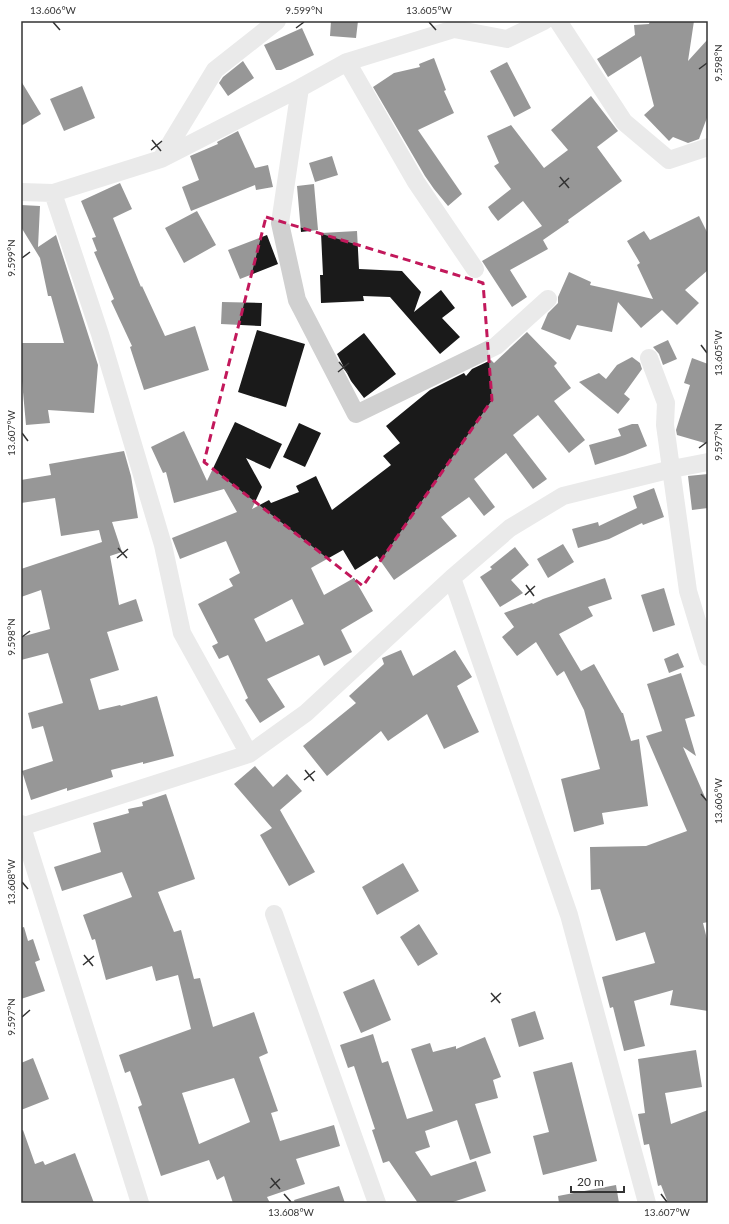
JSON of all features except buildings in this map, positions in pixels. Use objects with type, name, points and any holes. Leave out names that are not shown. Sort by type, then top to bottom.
[{"type":"street","points":[[161,158],[215,70],[278,21]]},
{"type":"street","points":[[21,192],[53,193],[161,158],[300,88],[347,62],[454,29],[507,39],[544,21]]},
{"type":"street","points":[[558,21],[624,122],[670,160],[708,147]]},
{"type":"street","points":[[347,62],[416,182],[475,269]]},
{"type":"street","points":[[300,88],[280,223],[297,300],[356,414],[496,346],[548,299]]},
{"type":"street","points":[[53,193],[100,334],[160,537],[182,634],[250,754]]},
{"type":"street","points":[[649,358],[666,403],[665,425],[688,592],[708,657]]},
{"type":"street","points":[[140,1203],[21,825],[250,754],[306,713],[452,578],[510,528],[563,496],[708,462]]},
{"type":"street","points":[[452,578],[569,915],[647,1203]]},
{"type":"street","points":[[274,914],[377,1203]]},
{"type":"highlighted area","points":[[266,217],[483,283],[492,400],[363,586],[204,462]]}]
